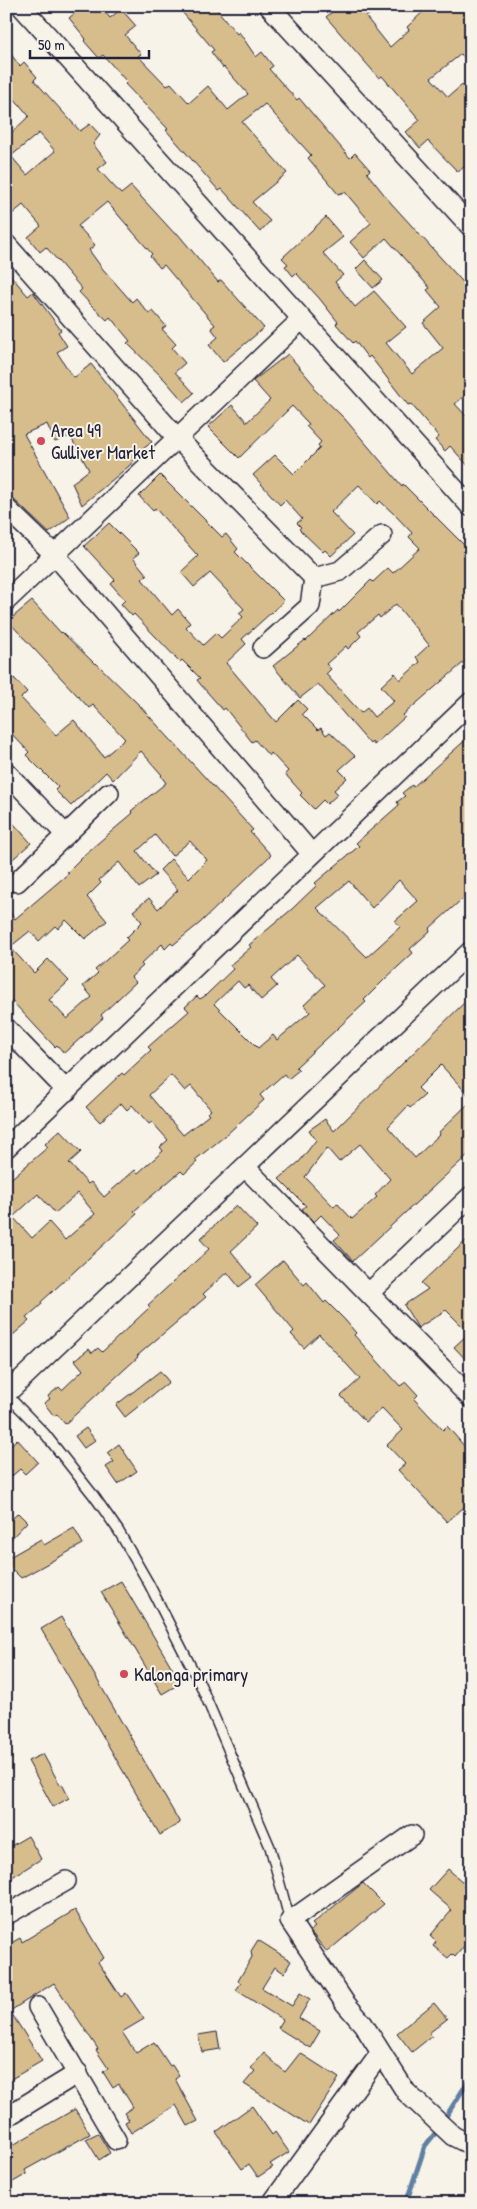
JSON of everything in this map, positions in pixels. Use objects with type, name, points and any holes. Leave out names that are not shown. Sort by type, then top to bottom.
[{"type":"street","points":[[21,6],[471,507]]},
{"type":"street","points":[[269,6],[471,227]]},
{"type":"street","points":[[6,244],[178,439],[314,578]]},
{"type":"street","points":[[6,601],[178,439],[302,318]]},
{"type":"street","points":[[6,508],[55,555],[311,853]]},
{"type":"street","points":[[314,578],[340,571],[382,535]]},
{"type":"street","points":[[263,648],[310,606],[314,578]]},
{"type":"street","points":[[6,1148],[311,853],[471,702]]},
{"type":"street","points":[[6,772],[66,835]]},
{"type":"street","points":[[17,882],[110,793]]},
{"type":"street","points":[[6,1394],[471,951]]},
{"type":"street","points":[[6,1028],[67,1091]]},
{"type":"street","points":[[246,1167],[471,1398]]},
{"type":"street","points":[[369,1293],[471,1196]]},
{"type":"street","points":[[412,1835],[290,1921],[345,2003],[363,2024],[380,2054],[406,2092],[453,2136],[471,2145]]},
{"type":"street","points":[[6,1915],[66,1881]]},
{"type":"street","points":[[38,2007],[116,2140]]},
{"type":"street","points":[[272,2203],[380,2054]]},
{"type":"street","points":[[6,2117],[78,2073]]},
{"type":"lane","points":[[6,1394],[44,1434],[94,1496],[118,1530],[149,1584],[201,1686],[270,1847],[290,1921]]},
{"type":"building","points":[[83,6],[100,6],[110,18],[121,9],[136,26],[125,35],[141,54],[138,56],[167,86],[171,83],[189,103],[208,86],[228,110],[248,94],[223,68],[211,52],[214,50],[177,6],[214,6],[237,34],[239,32],[256,57],[262,52],[273,66],[269,69],[297,100],[299,98],[350,158],[355,153],[370,170],[367,173],[391,203],[471,291],[471,390],[455,404],[471,421],[471,469],[450,446],[445,451],[435,440],[439,437],[411,404],[408,405],[370,356],[368,358],[355,341],[353,343],[336,324],[338,322],[319,298],[296,273],[293,276],[285,266],[288,264],[282,258],[326,217],[343,237],[323,253],[343,275],[335,282],[355,307],[374,291],[406,327],[386,343],[412,374],[443,348],[423,323],[441,307],[427,290],[430,288],[386,238],[364,258],[350,242],[371,223],[345,192],[338,194],[308,158],[311,155],[265,104],[242,122],[287,173],[252,202],[270,221],[260,232],[222,189],[219,191],[166,130],[168,129],[125,84],[127,82],[103,55],[99,58],[84,41],[86,39],[69,18]]},
{"type":"building","points":[[339,6],[365,6],[371,13],[366,17],[390,47],[409,30],[407,27],[429,6],[471,6],[471,65],[461,54],[431,78],[448,97],[462,85],[471,95],[471,161],[458,172],[428,141],[420,148],[406,132],[420,120],[382,76],[379,78],[326,17]]},
{"type":"building","points":[[6,48],[20,66],[24,62],[37,77],[34,80],[80,131],[90,124],[100,135],[93,144],[107,162],[98,169],[121,194],[131,186],[175,234],[177,233],[218,282],[221,280],[264,328],[223,362],[209,345],[218,337],[211,328],[215,325],[164,265],[160,268],[150,256],[152,254],[107,202],[78,226],[95,245],[89,250],[102,268],[132,302],[136,298],[149,314],[153,311],[166,326],[162,329],[176,344],[172,348],[185,363],[175,372],[194,393],[184,402],[165,380],[127,343],[130,341],[110,317],[107,320],[79,292],[82,289],[46,247],[40,252],[28,237],[41,226],[23,205],[6,219],[6,138],[29,116],[13,97],[6,103]],"holes":[[[39,133],[55,151],[27,175],[11,156]]]},
{"type":"building","points":[[365,260],[383,280],[373,288],[356,269]]},
{"type":"building","points":[[6,270],[28,296],[33,292],[61,330],[58,332],[67,346],[57,352],[72,376],[75,377],[91,364],[152,442],[134,456],[136,458],[129,466],[82,505],[72,483],[89,470],[70,436],[55,442],[47,424],[24,434],[70,517],[49,533],[6,492]]},
{"type":"building","points":[[288,354],[315,386],[313,388],[344,418],[402,486],[403,484],[471,552],[471,656],[403,715],[405,717],[374,745],[372,742],[370,744],[318,684],[300,698],[273,666],[306,641],[371,580],[373,582],[388,568],[393,573],[420,548],[409,537],[412,533],[395,515],[380,501],[377,504],[359,485],[331,512],[353,535],[331,556],[325,550],[323,552],[299,529],[301,527],[297,523],[302,519],[285,500],[280,505],[253,475],[275,455],[294,474],[320,448],[318,445],[321,442],[306,426],[309,424],[292,406],[239,458],[208,427],[232,405],[247,422],[270,400],[253,381]],"holes":[[[396,604],[429,645],[416,657],[420,662],[400,680],[395,673],[381,686],[394,701],[374,717],[367,708],[361,713],[326,674],[331,669],[326,664],[346,646],[348,649],[361,636],[358,632],[378,615],[380,618]]]},
{"type":"building","points":[[160,475],[222,537],[226,534],[238,549],[235,552],[284,601],[242,639],[246,644],[226,663],[276,722],[298,700],[307,709],[302,714],[318,730],[321,728],[326,735],[330,732],[355,756],[339,770],[347,778],[334,790],[338,794],[327,804],[323,800],[314,809],[300,795],[302,793],[285,774],[288,771],[271,753],[269,756],[255,740],[252,742],[225,708],[223,710],[201,685],[197,680],[200,678],[182,660],[180,662],[134,614],[132,616],[121,604],[125,600],[111,584],[115,580],[84,546],[109,523],[139,553],[133,558],[147,575],[142,579],[172,615],[178,609],[190,623],[186,627],[203,645],[216,633],[221,638],[243,617],[239,613],[244,609],[210,573],[194,587],[181,572],[198,556],[155,508],[153,511],[139,496]]},
{"type":"building","points":[[32,601],[61,633],[96,663],[139,705],[253,830],[250,832],[271,855],[200,923],[173,945],[171,943],[165,949],[162,944],[141,964],[143,966],[131,977],[136,982],[101,1015],[103,1018],[64,1053],[57,1045],[55,1047],[12,1001],[6,1007],[6,907],[15,919],[69,873],[67,872],[84,855],[133,813],[131,811],[166,783],[162,775],[141,751],[113,780],[106,772],[71,806],[55,790],[58,787],[26,755],[29,752],[6,728],[6,686],[14,678],[27,692],[21,698],[56,735],[74,720],[104,757],[125,739],[93,705],[89,708],[8,621]],"holes":[[[155,835],[172,856],[190,841],[207,860],[189,878],[171,859],[160,870],[178,890],[158,909],[149,898],[133,911],[142,922],[126,938],[128,940],[95,970],[98,973],[83,986],[92,997],[67,1019],[49,1000],[69,981],[48,959],[34,973],[10,947],[30,931],[39,941],[55,926],[58,929],[66,920],[85,939],[107,921],[87,897],[101,883],[99,880],[119,862],[139,888],[156,875],[137,851]]]},
{"type":"building","points":[[471,735],[471,891],[410,949],[413,953],[364,1000],[366,1002],[296,1067],[299,1070],[288,1079],[284,1074],[260,1095],[264,1100],[225,1136],[195,1160],[197,1162],[184,1174],[181,1171],[134,1211],[137,1214],[41,1302],[42,1304],[26,1318],[29,1321],[6,1341],[6,1290],[11,1285],[6,1280],[6,1260],[11,1256],[6,1250],[6,1183],[48,1147],[45,1144],[60,1130],[81,1152],[69,1163],[88,1184],[91,1182],[104,1197],[135,1170],[138,1173],[163,1151],[160,1147],[168,1140],[152,1122],[149,1124],[132,1105],[127,1110],[121,1103],[100,1122],[86,1107],[122,1073],[124,1075],[151,1050],[148,1047],[189,1011],[185,1007],[197,996],[200,999],[205,996],[233,969],[230,965],[251,947],[249,945],[292,909],[317,885],[315,883],[359,846],[356,843],[399,805],[397,802],[405,796],[402,793],[412,785],[413,787]],"holes":[[[399,880],[418,901],[395,921],[400,927],[367,957],[317,908],[349,881],[372,908]],[[297,955],[325,985],[304,1005],[310,1012],[277,1040],[273,1035],[258,1048],[214,1004],[238,981],[244,988],[248,985],[261,1000],[277,986],[271,979]],[[171,1075],[185,1091],[191,1086],[211,1110],[207,1113],[209,1115],[183,1135],[149,1095]],[[78,1193],[95,1214],[65,1240],[49,1222],[32,1238],[13,1217],[38,1194],[55,1213]]]},
{"type":"building","points":[[6,815],[31,843],[6,865]]},
{"type":"building","points":[[471,996],[471,1098],[441,1065],[418,1088],[425,1095],[410,1108],[408,1106],[388,1127],[415,1158],[471,1101],[471,1152],[353,1261],[334,1240],[340,1235],[321,1215],[314,1222],[302,1209],[306,1206],[279,1179],[300,1161],[316,1140],[309,1130],[325,1119],[334,1131]],"holes":[[[360,1144],[390,1179],[375,1195],[377,1197],[352,1219],[337,1203],[334,1207],[305,1177],[327,1148],[339,1162]]]},
{"type":"building","points":[[236,1205],[257,1227],[231,1251],[252,1277],[239,1287],[227,1272],[203,1294],[206,1297],[137,1356],[65,1424],[57,1414],[54,1416],[44,1403],[50,1399],[48,1396],[59,1387],[62,1390],[83,1370],[75,1360],[89,1349],[92,1353],[98,1348],[102,1352],[150,1307],[148,1305],[209,1249],[200,1239]]},
{"type":"building","points":[[471,1236],[471,1365],[454,1347],[469,1333],[446,1310],[418,1328],[404,1305],[428,1289],[421,1283]]},
{"type":"building","points":[[283,1260],[304,1285],[307,1282],[324,1303],[326,1301],[345,1320],[356,1333],[354,1335],[400,1386],[406,1382],[418,1395],[414,1399],[443,1430],[447,1426],[471,1454],[471,1501],[447,1522],[398,1470],[405,1464],[387,1445],[403,1430],[382,1408],[366,1422],[341,1396],[360,1379],[319,1334],[304,1348],[291,1334],[294,1331],[255,1285]]},
{"type":"building","points":[[160,1371],[169,1382],[125,1417],[116,1405]]},
{"type":"building","points":[[86,1428],[95,1440],[84,1448],[75,1436]]},
{"type":"building","points":[[17,1439],[38,1462],[25,1474],[20,1469],[6,1481],[6,1450]]},
{"type":"building","points":[[119,1444],[137,1471],[118,1484],[106,1467],[114,1462],[107,1453]]},
{"type":"building","points":[[18,1513],[27,1522],[6,1544],[6,1525]]},
{"type":"building","points":[[74,1528],[83,1544],[21,1578],[6,1563],[6,1559],[41,1539],[44,1545]]},
{"type":"building","points":[[121,1581],[181,1683],[162,1694],[101,1592]]},
{"type":"building","points":[[61,1617],[180,1823],[160,1835],[41,1629]]},
{"type":"building","points":[[43,1754],[69,1798],[53,1807],[28,1761]]},
{"type":"building","points":[[28,1836],[41,1859],[6,1881],[6,1849]]},
{"type":"building","points":[[448,1869],[465,1884],[463,1887],[471,1893],[471,1938],[455,1957],[452,1954],[448,1958],[433,1946],[436,1942],[430,1936],[452,1910],[429,1890]]},
{"type":"building","points":[[363,1883],[384,1904],[327,1952],[310,1931],[315,1927],[312,1924]]},
{"type":"building","points":[[75,1910],[104,1958],[98,1962],[121,1997],[126,1993],[144,2019],[122,2032],[136,2053],[154,2042],[179,2076],[175,2079],[198,2121],[188,2126],[176,2105],[131,2133],[125,2122],[129,2120],[124,2113],[133,2107],[119,2084],[113,2088],[103,2072],[108,2068],[96,2050],[98,2049],[54,1983],[10,2011],[42,2061],[6,2082],[6,1946],[20,1938],[22,1942]]},
{"type":"building","points":[[258,1940],[291,1961],[284,1973],[275,1967],[262,1988],[292,2006],[300,1993],[310,1999],[299,2018],[320,2031],[310,2048],[278,2028],[283,2020],[236,1990],[241,1983],[238,1981],[252,1957],[251,1951]]},
{"type":"building","points":[[434,2003],[447,2019],[429,2033],[432,2036],[412,2052],[397,2033]]},
{"type":"building","points":[[217,2032],[220,2049],[202,2052],[198,2035]]},
{"type":"building","points":[[264,2053],[285,2072],[300,2053],[339,2078],[309,2125],[244,2084],[255,2071],[251,2068]]},
{"type":"building","points":[[252,2106],[272,2135],[275,2132],[289,2152],[270,2164],[273,2167],[258,2177],[249,2164],[242,2169],[216,2132]]},
{"type":"building","points":[[75,2109],[90,2134],[25,2170],[27,2174],[6,2186],[6,2149]]},
{"type":"building","points":[[98,2133],[110,2153],[99,2160],[86,2139]]},
{"type":"waterway","points":[[445,2118],[471,2077]]},
{"type":"waterway","points":[[406,2203],[425,2146],[437,2131]]},
{"type":"place","name":"Area 49 Gulliver Market","points":[[41,441]]},
{"type":"place","name":"Kalonga primary","points":[[124,1674]]}]
